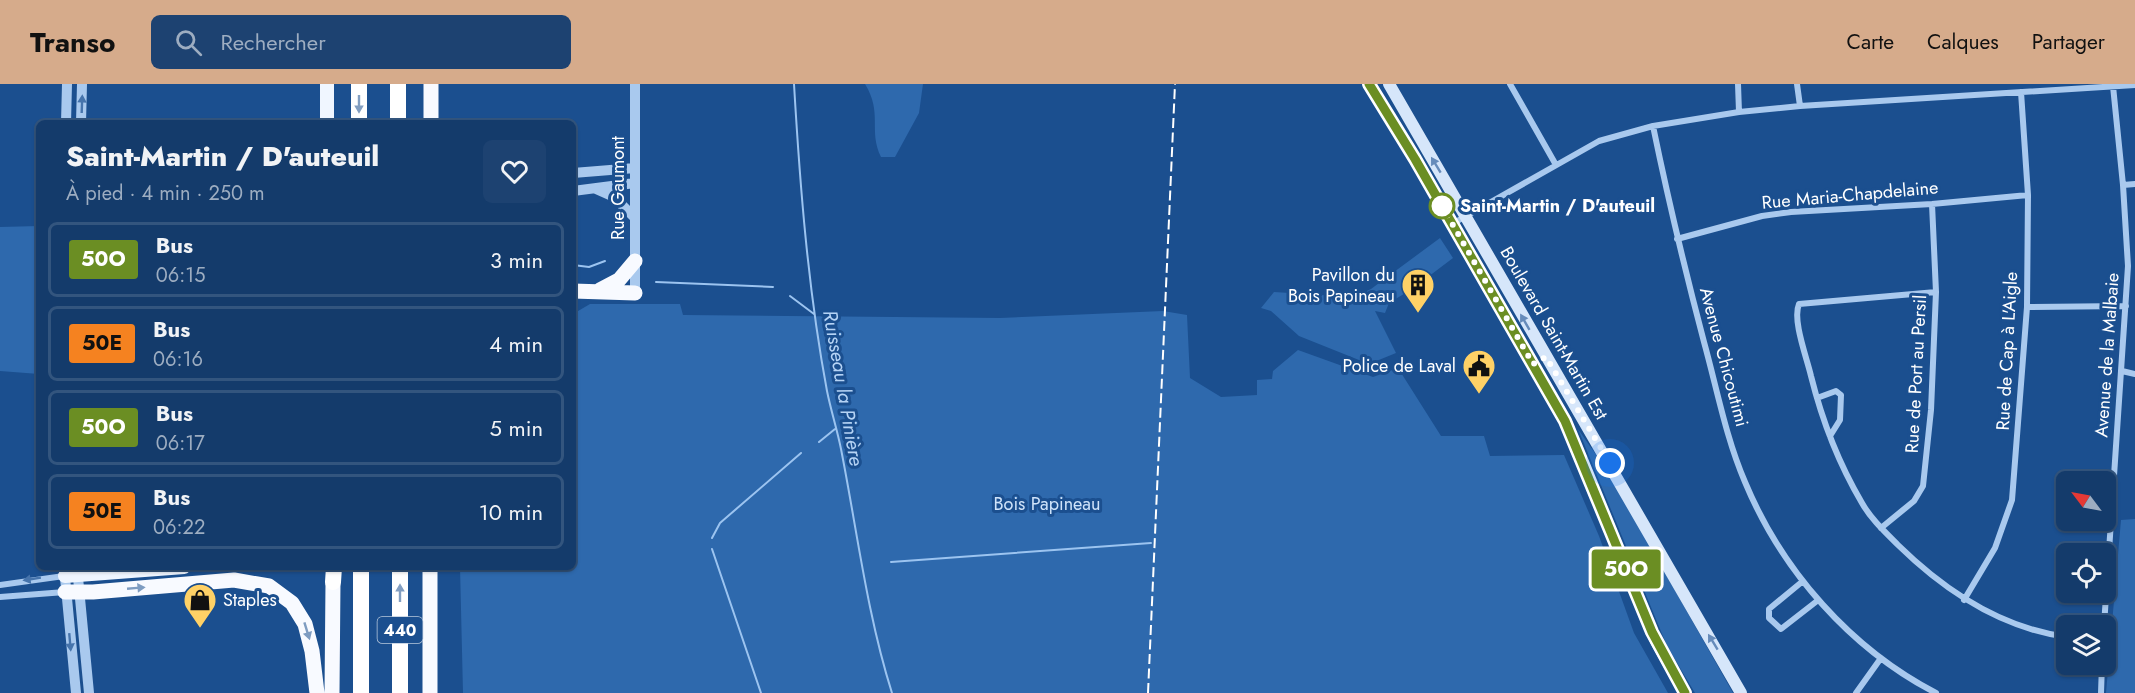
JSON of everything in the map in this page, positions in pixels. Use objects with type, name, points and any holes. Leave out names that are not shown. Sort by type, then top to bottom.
[{"type":"highway","points":[[359,84],[359,120]]},
{"type":"highway","points":[[398,84],[398,120]]},
{"type":"highway","points":[[431,84],[431,120]]},
{"type":"highway","points":[[598,292],[620,280],[635,261]]},
{"type":"highway","points":[[576,291],[635,293]]},
{"type":"highway","name":"440","points":[[361,570],[361,693]]},
{"type":"highway","name":"440","points":[[400,570],[400,693]]},
{"type":"highway","points":[[430,570],[430,693]]},
{"type":"highway","points":[[332,693],[333,572]]},
{"type":"highway","points":[[72,592],[234,580],[269,586],[292,603],[305,624],[317,693]]},
{"type":"main road","points":[[327,84],[327,120]]},
{"type":"main road","name":"Boulevard Saint-Martin Est","points":[[1369,84],[1533,364],[1576,444],[1652,632],[1685,693]]},
{"type":"main road","name":"Boulevard Saint-Martin Est","points":[[1389,84],[1741,693]]},
{"type":"main road","points":[[1496,300],[1507,286]]},
{"type":"main road","points":[[1533,364],[1546,357]]},
{"type":"main road","points":[[71,571],[99,570]]},
{"type":"street","points":[[66,120],[68,84]]},
{"type":"street","points":[[81,120],[82,84]]},
{"type":"street","name":"Rue Gaumont","points":[[635,84],[635,293]]},
{"type":"street","points":[[1510,84],[1556,165]]},
{"type":"street","points":[[1738,84],[1739,112]]},
{"type":"street","points":[[1797,84],[1800,106]]},
{"type":"street","points":[[1452,224],[1599,141],[1653,126],[1739,112],[1800,106],[2135,85]]},
{"type":"street","name":"Avenue de la Malbaie","points":[[2105,615],[2128,266],[2113,86]]},
{"type":"street","name":"Rue de Cap à L'Aigle","points":[[1964,600],[1995,548],[2012,500],[2027,308],[2028,195],[2021,92]]},
{"type":"street","name":"Avenue Chicoutimi","points":[[1653,126],[1677,239],[1728,434],[1744,480],[1760,516],[1817,601],[1881,658],[1936,693]]},
{"type":"street","points":[[576,173],[635,168]]},
{"type":"street","points":[[576,191],[635,183]]},
{"type":"street","points":[[2123,185],[2135,184]]},
{"type":"street","points":[[595,189],[614,197],[635,218]]},
{"type":"street","name":"Rue Maria-Chapdelaine","points":[[1677,239],[1762,216],[1791,212],[1932,204],[2028,195]]},
{"type":"street","name":"Rue de Port au Persil","points":[[1881,528],[1914,501],[1923,486],[1931,410],[1936,292],[1932,204]]},
{"type":"street","points":[[1936,292],[1799,304],[1796,310],[1800,333],[1817,398],[1830,436],[1862,504],[1881,528],[1929,576],[1964,600],[1991,614],[2042,634],[2056,636]]},
{"type":"street","points":[[2027,308],[2126,306]]},
{"type":"street","points":[[2122,371],[2135,374]]},
{"type":"street","points":[[1817,398],[1836,390],[1841,395],[1840,420],[1830,436]]},
{"type":"street","points":[[0,585],[71,571],[76,693]]},
{"type":"street","points":[[1803,581],[1768,609],[1769,618],[1781,629],[1817,601]]},
{"type":"street","points":[[0,597],[72,592]]},
{"type":"street","points":[[72,592],[89,693]]},
{"type":"street","points":[[1856,693],[1881,658]]},
{"type":"street","points":[[2101,693],[2102,675]]},
{"type":"green space","points":[[865,84],[923,84],[919,113],[895,157],[881,157],[877,148],[875,113]]},
{"type":"green space","points":[[36,226],[36,374],[0,371],[0,227]]},
{"type":"green space","points":[[1440,238],[1453,258],[1389,303],[1385,313],[1375,311],[1396,353],[1369,364],[1299,336],[1271,311],[1261,308],[1274,292],[1354,297],[1371,289]]},
{"type":"green space","name":"Bois Papineau","points":[[590,304],[680,304],[683,315],[1000,318],[1163,311],[1187,315],[1190,378],[1221,397],[1257,395],[1257,380],[1272,379],[1273,371],[1298,350],[1373,377],[1398,368],[1441,436],[1484,436],[1490,456],[1564,455],[1599,536],[1634,633],[1668,693],[463,693],[460,570],[576,570],[576,312]]},
{"type":"green space","points":[[1578,429],[1608,472],[1733,693],[1695,693],[1667,646]]},
{"type":"green space","points":[[2135,519],[2135,693],[2106,693],[2108,675],[2116,675],[2116,615],[2113,615],[2114,603],[2116,603],[2121,520]]},
{"type":"waterway","name":"Ruisseau la Pinière","points":[[794,84],[806,238],[820,353],[841,449],[869,602],[892,693]]},
{"type":"waterway","points":[[576,265],[589,267],[605,261]]},
{"type":"waterway","points":[[656,282],[773,287]]},
{"type":"waterway","points":[[790,296],[814,314]]},
{"type":"waterway","points":[[819,442],[835,429]]},
{"type":"waterway","points":[[712,538],[720,523],[801,453]]},
{"type":"waterway","points":[[891,562],[1151,543]]},
{"type":"waterway","points":[[712,549],[761,693]]},
{"type":"railway","points":[[1148,693],[1175,84]]},
{"type":"bus line","name":"50O","points":[[1369,84],[1415,159],[1565,421],[1652,632],[1685,693]]},
{"type":"place","name":"Saint-Martin / D'auteuil","points":[[1442,206]]},
{"type":"place","name":"Pavillon du Bois Papineau","points":[[1418,314]]},
{"type":"place","name":"Police de Laval","points":[[1479,395]]},
{"type":"place","name":"Staples","points":[[200,629]]},
{"type":"route","points":[[1442,206],[1533,364],[1546,357],[1583,423],[1610,463]]}]
